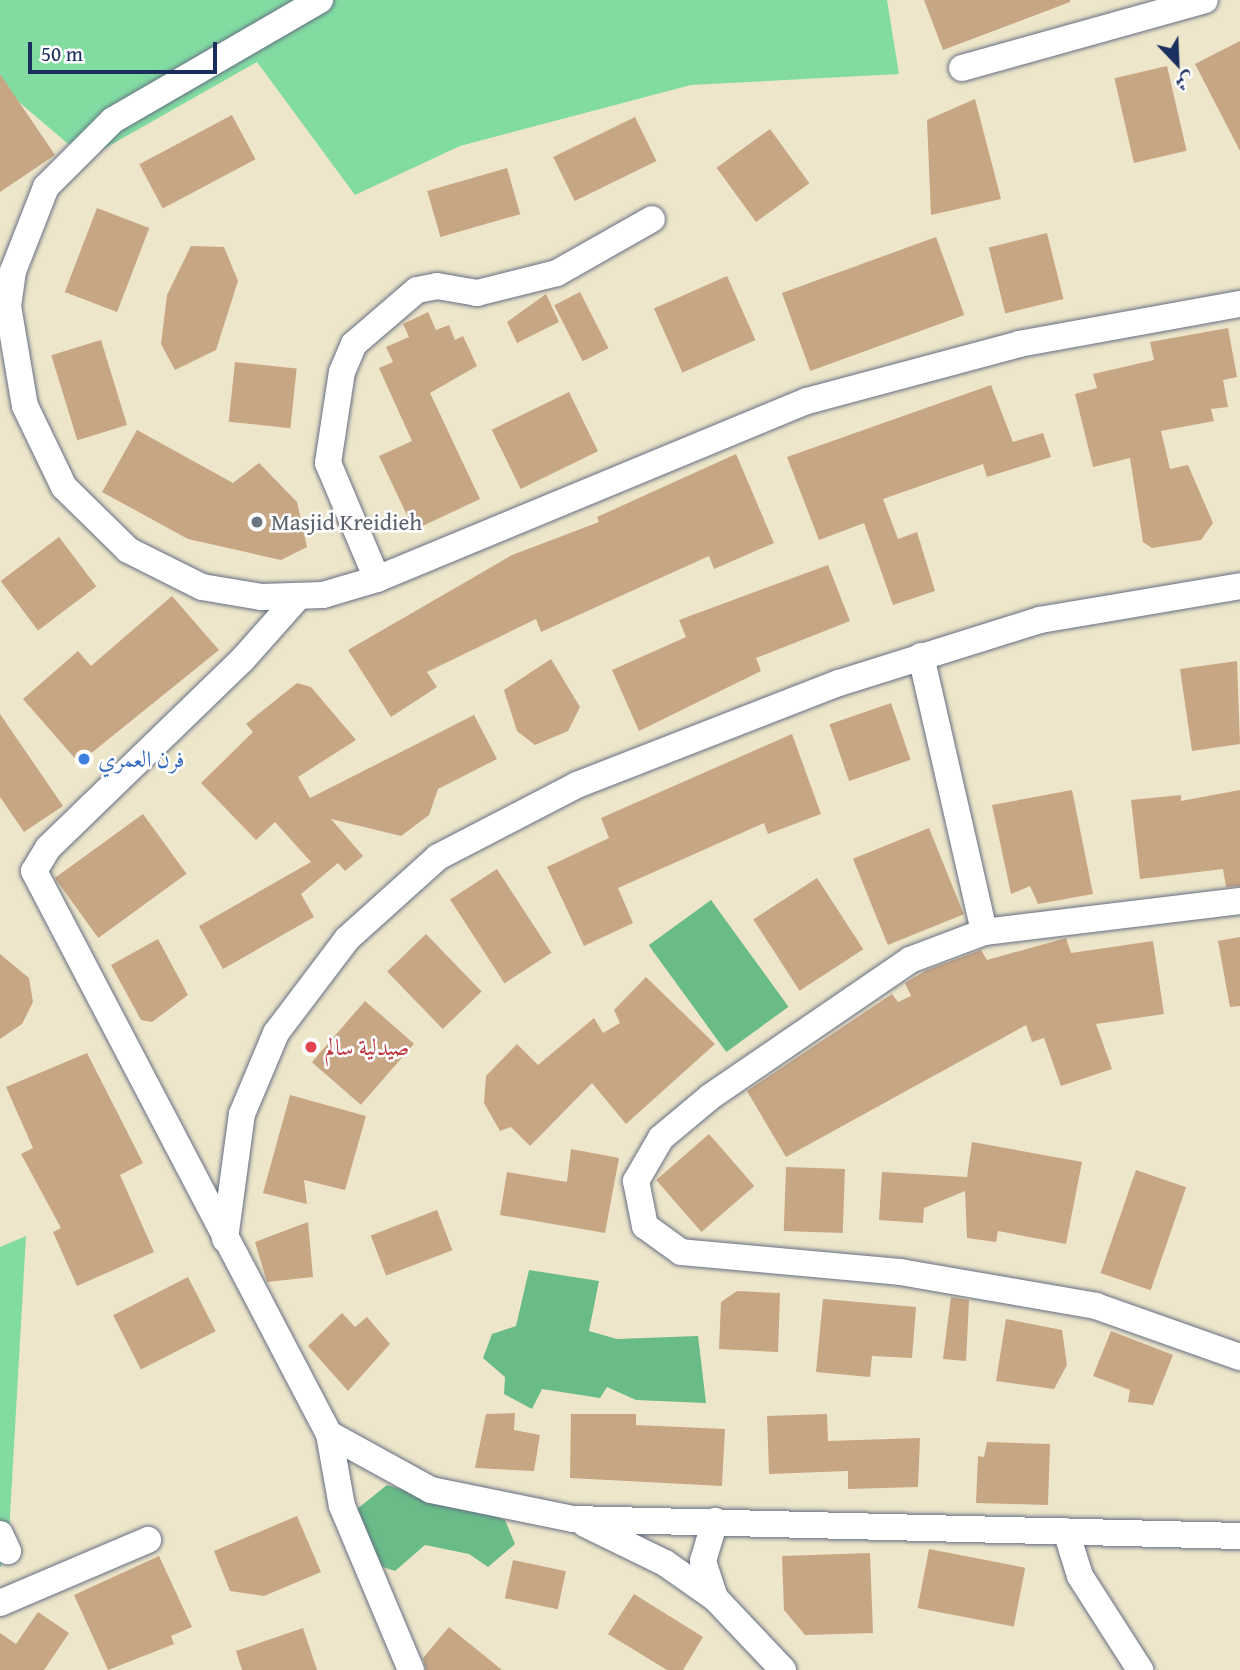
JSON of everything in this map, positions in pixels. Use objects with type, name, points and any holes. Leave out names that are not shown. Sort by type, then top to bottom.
[{"type":"street","points":[[320,0],[290,6],[158,90],[85,145],[46,187],[22,236],[8,306],[34,435],[91,519],[146,561],[202,587],[298,597],[377,579],[807,401],[915,368],[1240,304]]},
{"type":"street","points":[[962,68],[1205,0]]},
{"type":"street","points":[[377,579],[328,463],[342,372],[354,344],[417,290],[437,286],[477,293],[557,274],[652,219]]},
{"type":"street","points":[[225,1239],[242,1114],[276,1033],[346,939],[438,857],[524,809],[771,708],[920,656],[1091,608],[1240,586]]},
{"type":"street","points":[[298,597],[242,660],[48,848],[34,871],[225,1239],[330,1434],[342,1506],[411,1670]]},
{"type":"street","points":[[920,656],[984,932]]},
{"type":"street","points":[[1240,901],[984,932],[910,960],[833,1008],[661,1138],[636,1181],[645,1226],[681,1252],[900,1272],[1096,1306],[1240,1357]]},
{"type":"street","points":[[330,1434],[431,1490],[573,1519],[1240,1536]]},
{"type":"street","points":[[573,1519],[665,1563],[715,1598],[783,1670]]},
{"type":"street","points":[[715,1521],[703,1561],[715,1598]]},
{"type":"street","points":[[1066,1531],[1080,1576],[1140,1670]]},
{"type":"street","points":[[0,1603],[148,1540]]},
{"type":"green space","points":[[0,0],[887,0],[899,74],[691,85],[460,146],[355,195],[257,62],[86,159],[0,86]]},
{"type":"green space","points":[[711,900],[789,1007],[726,1052],[649,945]]},
{"type":"green space","points":[[26,1236],[8,1551],[0,1568],[0,1247]]},
{"type":"green space","points":[[529,1270],[599,1281],[589,1331],[617,1339],[698,1336],[706,1403],[636,1400],[607,1387],[600,1398],[542,1389],[532,1409],[504,1394],[505,1377],[483,1358],[492,1334],[516,1326]]},
{"type":"green space","points":[[387,1485],[505,1520],[515,1544],[488,1567],[469,1554],[425,1545],[395,1571],[380,1566],[357,1509]]},
{"type":"building","points":[[924,0],[1070,0],[1070,2],[943,50]]},
{"type":"building","points":[[1240,41],[1240,151],[1195,64]]},
{"type":"building","points":[[1167,66],[1187,151],[1134,163],[1114,78]]},
{"type":"building","points":[[0,74],[55,155],[0,192]]},
{"type":"building","points":[[975,99],[1001,199],[931,215],[927,120]]},
{"type":"building","points":[[232,115],[255,159],[163,208],[139,164]]},
{"type":"building","points":[[635,117],[656,161],[575,201],[553,157]]},
{"type":"building","points":[[770,129],[809,183],[756,222],[717,168]]},
{"type":"building","points":[[507,168],[520,214],[440,237],[427,191]]},
{"type":"building","points":[[97,208],[149,228],[117,312],[65,292]]},
{"type":"building","points":[[1047,233],[1063,299],[1005,313],[989,248]]},
{"type":"building","points":[[936,237],[964,315],[810,371],[782,293]]},
{"type":"building","points":[[191,246],[224,247],[238,281],[216,350],[175,370],[161,344],[167,295]]},
{"type":"building","points":[[727,276],[755,340],[682,372],[654,309]]},
{"type":"building","points":[[580,292],[609,348],[583,361],[554,305]]},
{"type":"building","points":[[546,294],[559,322],[517,343],[507,322]]},
{"type":"building","points":[[428,312],[436,330],[449,325],[455,340],[463,336],[477,366],[430,393],[480,499],[414,530],[379,456],[412,441],[379,368],[393,362],[386,347],[409,337],[403,324]]},
{"type":"building","points":[[1228,328],[1237,377],[1223,380],[1228,407],[1211,409],[1214,421],[1161,431],[1170,469],[1188,465],[1213,523],[1201,540],[1152,548],[1143,542],[1130,458],[1093,467],[1075,394],[1097,388],[1093,374],[1154,360],[1150,342]]},
{"type":"building","points":[[101,340],[127,425],[77,440],[51,355]]},
{"type":"building","points":[[235,362],[297,368],[290,428],[229,422]]},
{"type":"building","points":[[991,385],[1013,442],[1043,433],[1051,457],[987,477],[983,464],[883,499],[898,539],[917,532],[935,591],[893,605],[864,523],[819,540],[787,457]]},
{"type":"building","points":[[569,392],[598,451],[521,489],[492,430]]},
{"type":"building","points":[[137,430],[233,483],[259,463],[297,502],[307,547],[281,560],[188,539],[102,492]]},
{"type":"building","points":[[736,454],[774,543],[714,569],[709,556],[541,632],[536,619],[427,672],[437,687],[391,717],[348,650],[512,555],[599,522],[597,517]]},
{"type":"building","points":[[59,537],[96,587],[38,630],[1,581]]},
{"type":"building","points":[[828,565],[850,621],[756,658],[761,671],[639,731],[612,670],[686,637],[679,620]]},
{"type":"building","points":[[172,596],[219,650],[79,763],[23,699],[78,651],[91,666]]},
{"type":"building","points":[[551,659],[580,707],[568,731],[535,745],[517,731],[504,690]]},
{"type":"building","points":[[1237,661],[1240,744],[1192,751],[1180,669]]},
{"type":"building","points":[[297,683],[311,687],[356,740],[298,777],[310,798],[474,715],[497,759],[438,789],[429,815],[401,836],[331,819],[363,856],[345,871],[338,863],[301,894],[314,917],[223,969],[199,926],[311,862],[275,822],[256,840],[201,783],[253,732],[246,724]]},
{"type":"building","points":[[891,703],[911,760],[849,781],[830,724]]},
{"type":"building","points":[[0,714],[63,806],[24,832],[0,797]]},
{"type":"building","points":[[792,734],[821,814],[768,834],[764,823],[618,888],[633,923],[584,946],[547,867],[609,838],[601,818]]},
{"type":"building","points":[[1072,790],[1093,894],[1038,904],[1030,886],[1011,894],[992,805]]},
{"type":"building","points":[[1240,790],[1240,886],[1226,887],[1223,869],[1140,879],[1131,800],[1181,795],[1181,801]]},
{"type":"building","points":[[143,814],[186,874],[98,938],[55,878]]},
{"type":"building","points":[[929,828],[964,914],[888,945],[853,859]]},
{"type":"building","points":[[497,869],[551,953],[504,983],[450,899]]},
{"type":"building","points":[[817,878],[863,949],[800,991],[753,919]]},
{"type":"building","points":[[426,934],[482,992],[443,1029],[387,972]]},
{"type":"building","points":[[1240,937],[1240,1006],[1230,1007],[1218,941]]},
{"type":"building","points":[[1066,938],[1071,953],[1153,941],[1164,1014],[1096,1024],[1112,1069],[1061,1086],[1044,1038],[1032,1042],[1026,1025],[786,1157],[747,1091],[892,994],[898,1002],[911,996],[905,983],[927,970],[981,950],[987,960]]},
{"type":"building","points":[[158,939],[188,995],[152,1022],[141,1020],[111,965]]},
{"type":"building","points":[[0,954],[29,978],[33,1002],[22,1024],[0,1039]]},
{"type":"building","points":[[646,977],[715,1044],[626,1124],[592,1083],[530,1146],[511,1127],[500,1131],[484,1103],[486,1076],[517,1044],[538,1065],[594,1018],[603,1033],[620,1023],[614,1010]]},
{"type":"building","points":[[365,1001],[414,1044],[361,1105],[312,1062]]},
{"type":"building","points":[[87,1053],[143,1163],[120,1175],[154,1252],[77,1286],[53,1232],[61,1228],[21,1154],[33,1148],[6,1087]]},
{"type":"building","points":[[290,1095],[366,1116],[345,1190],[304,1180],[307,1204],[263,1193]]},
{"type":"building","points":[[709,1134],[754,1186],[701,1232],[656,1180]]},
{"type":"building","points":[[972,1142],[1082,1162],[1066,1244],[998,1231],[996,1242],[967,1238],[965,1191],[924,1208],[923,1223],[879,1220],[882,1172],[967,1177]]},
{"type":"building","points":[[571,1149],[619,1158],[605,1233],[500,1215],[507,1172],[567,1182]]},
{"type":"building","points":[[786,1167],[845,1169],[843,1233],[784,1231]]},
{"type":"building","points":[[1136,1170],[1186,1187],[1151,1290],[1101,1273]]},
{"type":"building","points":[[437,1210],[452,1250],[386,1276],[371,1235]]},
{"type":"building","points":[[308,1222],[313,1277],[267,1282],[255,1242]]},
{"type":"building","points":[[188,1277],[216,1331],[141,1369],[113,1315]]},
{"type":"building","points":[[737,1291],[780,1293],[778,1352],[719,1349],[721,1302]]},
{"type":"building","points":[[951,1297],[969,1300],[966,1361],[943,1359]]},
{"type":"building","points":[[823,1299],[916,1307],[912,1358],[872,1356],[870,1377],[816,1372]]},
{"type":"building","points":[[342,1313],[355,1327],[367,1317],[390,1344],[348,1391],[308,1346]]},
{"type":"building","points":[[1006,1319],[1062,1330],[1067,1365],[1054,1389],[996,1381]]},
{"type":"building","points":[[1111,1331],[1173,1355],[1153,1405],[1128,1402],[1130,1390],[1093,1376]]},
{"type":"building","points":[[515,1413],[514,1430],[540,1435],[534,1471],[475,1468],[486,1414]]},
{"type":"building","points":[[571,1414],[636,1414],[636,1425],[725,1429],[722,1486],[570,1478]]},
{"type":"building","points":[[827,1414],[828,1441],[920,1438],[918,1487],[848,1489],[848,1471],[769,1474],[767,1416]]},
{"type":"building","points":[[987,1442],[1050,1444],[1048,1505],[976,1503],[978,1456],[984,1457]]},
{"type":"building","points":[[297,1516],[321,1572],[264,1596],[230,1591],[214,1551]]},
{"type":"building","points":[[929,1549],[1025,1568],[1014,1627],[918,1608]]},
{"type":"building","points":[[870,1553],[873,1633],[805,1635],[784,1610],[782,1556]]},
{"type":"building","points":[[159,1556],[192,1627],[171,1636],[174,1644],[108,1670],[74,1595]]},
{"type":"building","points":[[513,1560],[566,1571],[558,1609],[505,1598]]},
{"type":"building","points":[[634,1594],[703,1637],[683,1670],[667,1670],[608,1634]]},
{"type":"building","points":[[38,1612],[69,1633],[44,1670],[0,1670],[0,1633],[16,1644]]},
{"type":"building","points":[[449,1627],[502,1670],[426,1670],[423,1658]]},
{"type":"building","points":[[303,1628],[317,1670],[242,1670],[236,1651]]},
{"type":"place","name":"Masjid Kreidieh","points":[[257,522]]},
{"type":"place","name":"فرن العمري","points":[[84,759]]},
{"type":"place","name":"صيدلية سالم","points":[[311,1047]]}]
